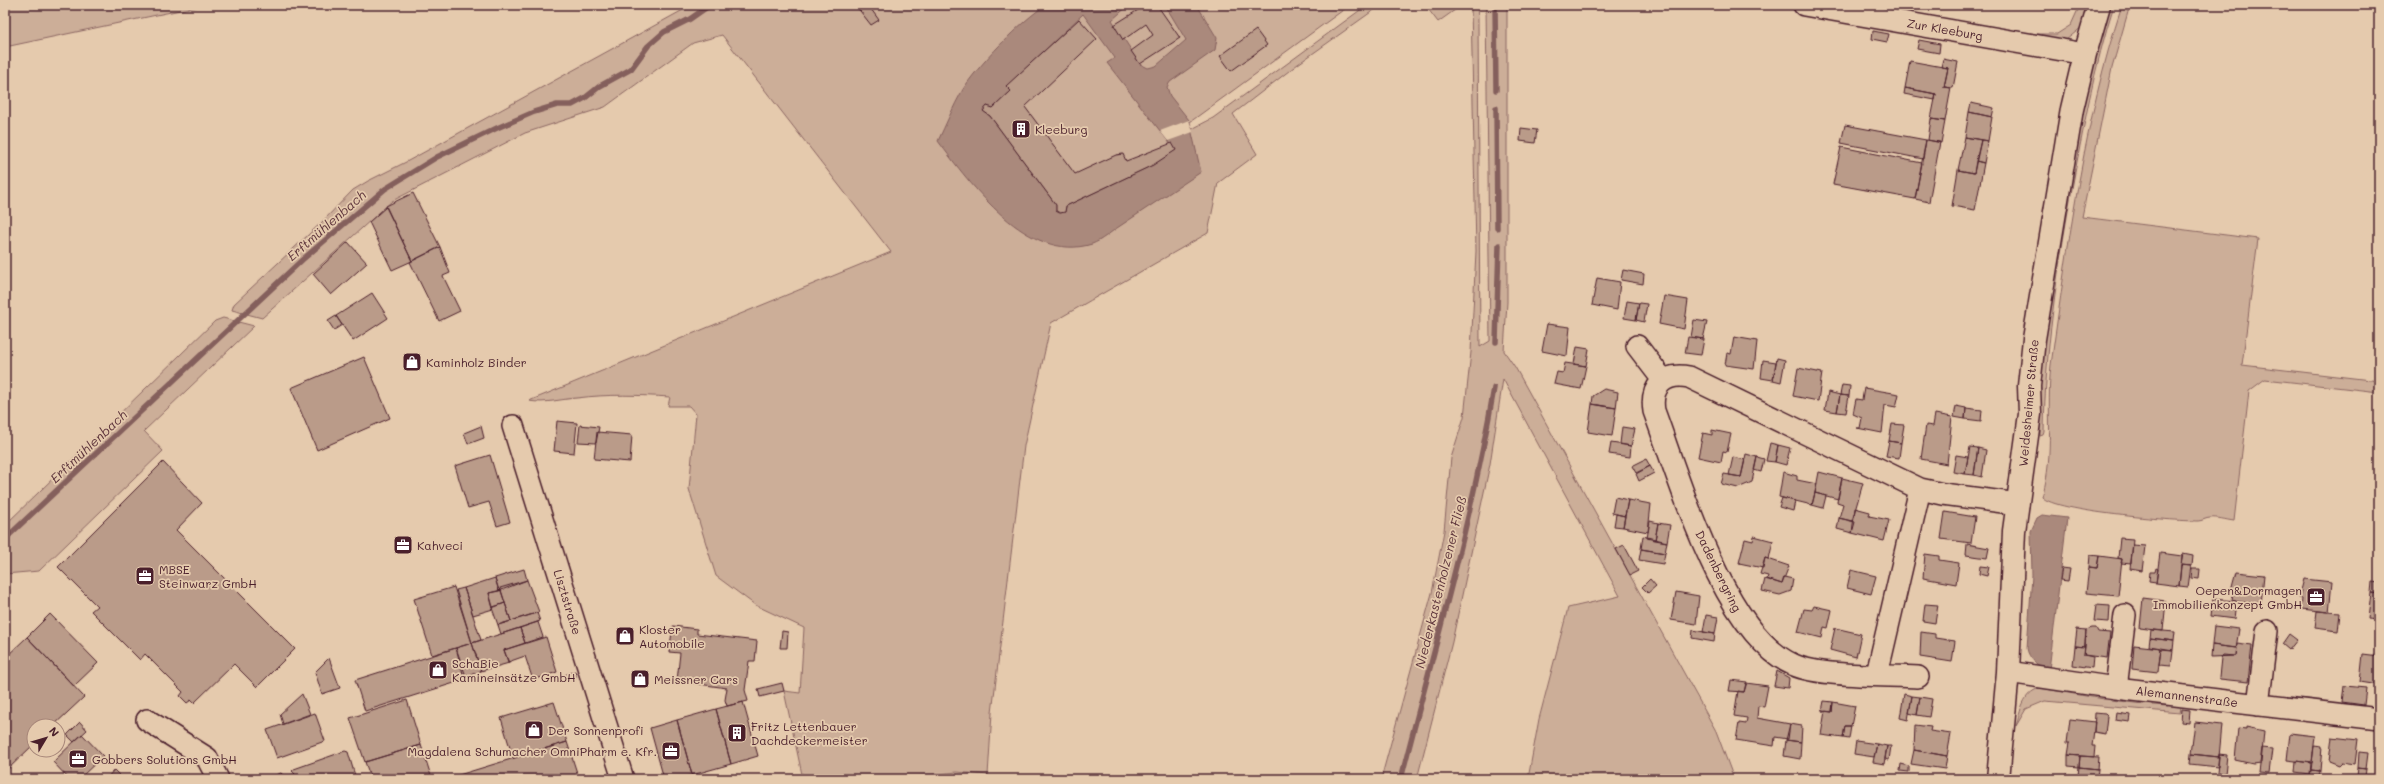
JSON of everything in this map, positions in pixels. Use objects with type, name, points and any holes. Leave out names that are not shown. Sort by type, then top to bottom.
[{"type":"street","name":"Zur Kleeburg","points":[[1804,5],[2085,54]]},
{"type":"street","name":"Weidesheimer Straße","points":[[1998,779],[2008,672],[2014,531],[2030,414],[2029,386],[2034,339],[2060,173],[2085,54],[2099,5]]},
{"type":"street","points":[[1637,346],[1663,380],[1680,376],[1702,383],[1920,489],[1943,494],[2018,504]]},
{"type":"street","name":"Dadenbergring","points":[[1663,380],[1655,390],[1653,396],[1654,411],[1704,545],[1742,617],[1768,648],[1795,666],[1823,671],[1918,677]]},
{"type":"street","name":"Lisztstraße","points":[[513,426],[623,779]]},
{"type":"street","points":[[1877,674],[1920,489]]},
{"type":"street","points":[[2116,688],[2125,614]]},
{"type":"street","points":[[2258,705],[2266,631]]},
{"type":"street","name":"Alemannenstraße","points":[[2008,672],[2116,688],[2379,719]]},
{"type":"street","points":[[147,720],[207,758],[218,779]]},
{"type":"shaded area","points":[[5,5],[204,5],[5,47]]},
{"type":"shaded area","points":[[692,5],[1350,5],[1190,122],[1192,129],[1213,118],[1367,5],[1381,5],[1298,64],[1233,114],[1257,154],[1218,183],[1208,233],[1051,323],[1024,446],[992,713],[988,775],[957,772],[897,779],[803,779],[784,691],[800,693],[804,628],[755,605],[716,576],[689,489],[696,414],[689,406],[668,406],[670,397],[612,395],[547,402],[529,401],[891,252],[722,35],[693,43],[605,107],[525,133],[392,201],[262,318],[232,310],[234,304],[322,222],[353,190]]},
{"type":"shaded area","points":[[1046,5],[1129,5],[1112,20],[1140,64],[1148,68],[1156,66],[1186,40],[1165,5],[1197,5],[1217,38],[1215,50],[1170,82],[1167,87],[1170,96],[1189,120],[1201,172],[1092,244],[1068,247],[1046,243],[1024,232],[1003,216],[984,198],[938,141],[962,91],[978,69],[1013,32]],"holes":[[[1083,14],[1115,58],[1107,63],[1175,150],[1153,165],[1066,206],[1065,212],[1060,213],[1056,211],[1056,205],[990,116],[983,111],[987,106],[993,108],[1011,91],[1007,86]]]},
{"type":"shaded area","points":[[1425,5],[1462,5],[1438,22]]},
{"type":"shaded area","points":[[1471,5],[1477,5],[1478,19],[1480,347],[1490,341],[1486,5],[1507,5],[1507,302],[1504,351],[1515,367],[1716,731],[1734,779],[1528,779],[1539,719],[1568,608],[1620,596],[1503,379],[1490,464],[1452,642],[1417,779],[1381,779],[1432,593],[1444,531],[1451,458],[1464,417],[1471,352],[1476,251]]},
{"type":"shaded area","points":[[2080,5],[2089,5],[2082,27],[2066,40],[2005,34],[2057,34],[2071,25]]},
{"type":"shaded area","points":[[2109,5],[2114,5],[2090,99],[2071,194],[2061,254],[2049,342],[2044,432],[2043,435],[2040,436],[2039,374],[2079,122]]},
{"type":"shaded area","points":[[2122,5],[2130,5],[2112,68],[2082,217],[2258,239],[2242,365],[2379,381],[2379,392],[2265,379],[2249,391],[2234,521],[2219,518],[2207,518],[2200,521],[2185,521],[2116,515],[2068,507],[2051,502],[2042,497],[2048,464],[2051,365],[2071,229],[2087,138],[2097,93]]},
{"type":"shaded area","points":[[223,318],[254,326],[144,431],[163,451],[39,571],[5,574],[5,525],[215,321]]},
{"type":"shaded area","points":[[2042,515],[2067,518],[2049,670],[2041,667],[2032,659],[2027,648],[2032,575],[2031,531],[2037,518]]},
{"type":"shaded area","points":[[2040,688],[2103,699],[2104,693],[2111,694],[2111,700],[2144,704],[2144,698],[2152,699],[2152,705],[2168,706],[2168,701],[2181,707],[2180,713],[2045,701],[2026,709],[2016,726],[2026,698],[2034,690]]},
{"type":"pier","points":[[1189,120],[1193,132],[1168,141],[1160,131]]},
{"type":"building","points":[[859,5],[868,5],[879,20],[871,25],[857,7]]},
{"type":"building","points":[[1146,5],[1157,5],[1180,38],[1140,64],[1131,51],[1153,35],[1146,24],[1123,40],[1114,25]]},
{"type":"building","name":"Kleeburg","points":[[1079,19],[1097,39],[1025,107],[1075,174],[1116,155],[1123,154],[1126,161],[1172,143],[1176,150],[1153,165],[1066,206],[1065,212],[1060,213],[1056,211],[1056,205],[990,116],[983,111],[987,106],[993,108],[1011,91],[1006,86]]},
{"type":"building","points":[[1256,30],[1267,45],[1231,71],[1220,56]]},
{"type":"building","points":[[1873,31],[1889,34],[1887,42],[1872,39]]},
{"type":"building","points":[[1919,40],[1940,44],[1939,53],[1917,49]]},
{"type":"building","points":[[1943,59],[1958,62],[1953,88],[1944,87],[1948,68],[1941,67]]},
{"type":"building","points":[[1910,61],[1948,68],[1944,87],[1951,88],[1945,121],[1931,119],[1936,94],[1905,88]]},
{"type":"building","points":[[1905,88],[1936,94],[1935,100],[1904,94]]},
{"type":"building","points":[[1971,103],[1994,108],[1992,117],[1969,112]]},
{"type":"building","points":[[1969,112],[1992,117],[1988,141],[1965,137]]},
{"type":"building","points":[[1931,119],[1945,121],[1941,143],[1928,140]]},
{"type":"building","points":[[1845,125],[1926,140],[1923,159],[1841,143]]},
{"type":"building","points":[[1521,128],[1537,130],[1535,143],[1520,141]]},
{"type":"building","points":[[1965,137],[1981,140],[1974,173],[1958,170]]},
{"type":"building","points":[[1926,140],[1940,142],[1929,202],[1915,199]]},
{"type":"building","points":[[1981,140],[1988,141],[1984,163],[1976,161]]},
{"type":"building","points":[[1841,147],[1922,163],[1915,199],[1833,184]]},
{"type":"building","points":[[1976,161],[1984,163],[1975,210],[1952,206],[1958,170],[1974,173]]},
{"type":"building","points":[[413,193],[440,247],[412,261],[386,206]]},
{"type":"building","points":[[386,207],[412,261],[392,270],[369,222]]},
{"type":"building","points":[[348,242],[367,263],[331,295],[313,274]]},
{"type":"building","points":[[440,247],[450,273],[443,276],[460,311],[439,321],[410,262]]},
{"type":"building","points":[[1623,270],[1644,274],[1643,284],[1621,280]]},
{"type":"building","points":[[1597,278],[1620,282],[1617,310],[1592,305]]},
{"type":"building","points":[[372,293],[388,318],[353,341],[336,316]]},
{"type":"building","points":[[1664,296],[1688,300],[1684,329],[1659,324]]},
{"type":"building","points":[[1627,301],[1639,303],[1636,320],[1624,318]]},
{"type":"building","points":[[1639,303],[1647,304],[1644,322],[1636,320]]},
{"type":"building","points":[[336,316],[342,325],[334,330],[328,321]]},
{"type":"building","points":[[1694,320],[1707,322],[1703,339],[1691,337]]},
{"type":"building","points":[[1547,324],[1570,327],[1567,356],[1542,351]]},
{"type":"building","points":[[1688,337],[1704,339],[1701,355],[1685,353]]},
{"type":"building","points":[[1734,337],[1757,341],[1754,369],[1725,365],[1727,353],[1731,354]]},
{"type":"building","points":[[1577,347],[1589,349],[1586,366],[1574,364]]},
{"type":"building","points":[[364,357],[390,418],[317,450],[291,388]]},
{"type":"building","points":[[1777,358],[1785,360],[1781,382],[1773,380]]},
{"type":"building","points":[[1763,360],[1776,362],[1773,380],[1761,378]]},
{"type":"building","points":[[1565,363],[1586,366],[1581,389],[1554,384],[1557,372],[1563,373]]},
{"type":"building","points":[[1798,368],[1822,373],[1818,401],[1793,396]]},
{"type":"building","points":[[1842,385],[1850,386],[1849,396],[1840,395]]},
{"type":"building","points":[[1864,388],[1899,394],[1896,407],[1885,405],[1882,433],[1857,428],[1860,428],[1862,418],[1853,414],[1856,399],[1862,400]]},
{"type":"building","points":[[1604,389],[1618,392],[1616,408],[1592,404],[1593,396]]},
{"type":"building","points":[[1828,392],[1840,395],[1837,412],[1825,410]]},
{"type":"building","points":[[1840,395],[1849,396],[1846,413],[1837,412]]},
{"type":"building","points":[[1592,404],[1616,408],[1612,436],[1588,432]]},
{"type":"building","points":[[1956,406],[1966,408],[1965,419],[1954,417]]},
{"type":"building","points":[[1966,408],[1982,410],[1981,421],[1965,419]]},
{"type":"building","points":[[1935,414],[1952,417],[1947,464],[1921,459],[1926,425],[1933,426]]},
{"type":"building","points":[[557,421],[577,423],[574,453],[554,451]]},
{"type":"building","points":[[1892,424],[1904,425],[1901,443],[1889,441]]},
{"type":"building","points":[[580,425],[599,427],[596,443],[578,442]]},
{"type":"building","points":[[481,426],[484,438],[468,444],[464,433]]},
{"type":"building","points":[[1622,427],[1635,429],[1631,446],[1620,444]]},
{"type":"building","points":[[1712,430],[1731,434],[1727,452],[1723,451],[1721,462],[1698,457],[1703,433],[1712,435]]},
{"type":"building","points":[[597,432],[632,435],[630,462],[594,459]]},
{"type":"building","points":[[1889,441],[1901,443],[1899,458],[1886,456]]},
{"type":"building","points":[[1611,443],[1631,446],[1630,457],[1609,454]]},
{"type":"building","points":[[1770,443],[1778,445],[1775,462],[1766,461]]},
{"type":"building","points":[[1778,445],[1790,448],[1786,465],[1775,462]]},
{"type":"building","points":[[1970,447],[1978,448],[1974,475],[1965,474]]},
{"type":"building","points":[[1978,448],[1986,450],[1982,477],[1974,475]]},
{"type":"building","points":[[1746,454],[1757,457],[1752,482],[1738,488],[1721,484],[1724,474],[1741,477]]},
{"type":"building","points":[[490,455],[510,522],[497,526],[489,502],[468,508],[455,466]]},
{"type":"building","points":[[1956,455],[1968,457],[1965,474],[1953,472]]},
{"type":"building","points":[[1733,457],[1745,460],[1741,477],[1729,475]]},
{"type":"building","points":[[1757,457],[1764,459],[1761,472],[1754,470]]},
{"type":"building","points":[[1646,459],[1650,466],[1636,473],[1632,466]]},
{"type":"building","name":"MBSE Steinwarz GmbH","points":[[163,462],[202,503],[176,530],[295,649],[257,687],[234,664],[194,703],[191,700],[187,703],[180,696],[183,692],[145,654],[140,660],[91,611],[97,606],[58,567]]},
{"type":"building","points":[[1650,466],[1654,473],[1639,481],[1636,474]]},
{"type":"building","points":[[1783,472],[1797,476],[1797,480],[1817,484],[1812,505],[1779,497]]},
{"type":"building","points":[[1819,472],[1842,478],[1838,499],[1815,493]]},
{"type":"building","points":[[1842,478],[1863,483],[1852,521],[1839,518],[1843,504],[1837,502]]},
{"type":"building","points":[[1815,493],[1826,496],[1823,508],[1812,505]]},
{"type":"building","points":[[1615,497],[1628,500],[1625,516],[1612,513]]},
{"type":"building","points":[[1782,498],[1795,501],[1793,511],[1779,507]]},
{"type":"building","points":[[1628,500],[1651,504],[1648,532],[1623,527]]},
{"type":"building","points":[[1855,508],[1870,512],[1869,516],[1889,520],[1884,541],[1852,533]]},
{"type":"building","points":[[1945,512],[1975,517],[1971,543],[1941,539]]},
{"type":"building","points":[[1616,514],[1625,516],[1623,527],[1614,526]]},
{"type":"building","points":[[1839,518],[1855,522],[1852,533],[1837,529]]},
{"type":"building","points":[[1650,521],[1658,523],[1655,540],[1647,538]]},
{"type":"building","points":[[1658,523],[1670,525],[1667,542],[1655,540]]},
{"type":"building","points":[[1643,536],[1667,542],[1665,553],[1641,549]]},
{"type":"building","points":[[1754,536],[1773,541],[1769,559],[1765,558],[1763,568],[1739,563],[1745,539],[1753,541]]},
{"type":"building","points":[[2120,538],[2133,539],[2131,564],[2121,563],[2122,559],[2118,558]]},
{"type":"building","points":[[1967,544],[1989,548],[1987,558],[1966,555]]},
{"type":"building","points":[[1624,545],[1638,571],[1630,575],[1616,549]]},
{"type":"building","points":[[2133,545],[2145,546],[2142,571],[2130,569]]},
{"type":"building","points":[[1641,549],[1665,553],[1663,564],[1639,560]]},
{"type":"building","points":[[2160,553],[2182,556],[2179,586],[2156,583]]},
{"type":"building","points":[[1925,554],[1939,556],[1939,560],[1959,563],[1956,584],[1923,578]]},
{"type":"building","points":[[2183,554],[2193,556],[2192,566],[2181,565]]},
{"type":"building","points":[[2090,555],[2099,556],[2097,568],[2089,567]]},
{"type":"building","points":[[2099,556],[2122,559],[2118,596],[2086,593],[2089,567],[2097,568]]},
{"type":"building","points":[[1765,558],[1789,566],[1782,584],[1767,579],[1768,576],[1760,574]]},
{"type":"building","points":[[2181,565],[2191,566],[2188,587],[2179,586]]},
{"type":"building","points":[[1980,566],[1989,567],[1987,576],[1979,574]]},
{"type":"building","points":[[2062,568],[2070,569],[2068,581],[2060,580]]},
{"type":"building","points":[[2156,568],[2158,569],[2156,583],[2149,582],[2150,572],[2155,572]]},
{"type":"building","points":[[524,569],[527,580],[499,591],[495,578]]},
{"type":"building","points":[[2192,569],[2200,569],[2199,579],[2191,578]]},
{"type":"building","points":[[1851,570],[1876,576],[1871,594],[1847,588]]},
{"type":"building","points":[[2236,572],[2264,575],[2261,604],[2232,601],[2233,591],[2231,591]]},
{"type":"building","points":[[1784,577],[1793,579],[1791,591],[1780,595],[1762,591],[1765,579],[1782,584]]},
{"type":"building","points":[[495,578],[499,591],[489,593],[493,609],[473,615],[464,588]]},
{"type":"building","points":[[1650,579],[1656,586],[1648,593],[1642,587]]},
{"type":"building","points":[[2304,579],[2332,582],[2329,612],[2301,609],[2302,599],[2299,598]]},
{"type":"building","points":[[527,580],[539,612],[511,621],[500,588]]},
{"type":"building","points":[[2372,582],[2379,583],[2379,594],[2371,593]]},
{"type":"building","points":[[454,587],[472,643],[432,655],[414,599]]},
{"type":"building","points":[[464,588],[481,640],[472,643],[456,590]]},
{"type":"building","points":[[501,590],[505,603],[493,607],[489,593]]},
{"type":"building","points":[[1676,592],[1699,596],[1696,624],[1671,620]]},
{"type":"building","points":[[2371,593],[2379,594],[2379,620],[2368,619]]},
{"type":"building","points":[[2143,598],[2166,601],[2163,631],[2140,628]]},
{"type":"building","points":[[2213,599],[2236,601],[2234,619],[2211,616]]},
{"type":"building","points":[[505,603],[511,621],[498,625],[492,608]]},
{"type":"building","points":[[1925,604],[1938,605],[1935,623],[1923,621]]},
{"type":"building","points":[[2096,605],[2110,606],[2109,622],[2094,621]]},
{"type":"building","points":[[1814,606],[1832,610],[1828,628],[1824,627],[1822,638],[1798,632],[1804,609],[1812,610]]},
{"type":"building","points":[[2317,611],[2340,613],[2338,631],[2315,628]]},
{"type":"building","points":[[537,613],[540,621],[501,634],[498,625]]},
{"type":"building","points":[[50,614],[98,663],[74,686],[27,637]]},
{"type":"building","points":[[1706,615],[1718,617],[1715,634],[1703,632]]},
{"type":"building","points":[[538,622],[543,637],[525,643],[520,628]]},
{"type":"building","points":[[673,626],[697,629],[697,634],[757,641],[755,661],[749,661],[745,690],[748,701],[727,706],[725,700],[727,688],[677,681],[680,653],[669,652]]},
{"type":"building","points":[[2214,626],[2239,629],[2236,648],[2212,645]]},
{"type":"building","points":[[520,628],[525,643],[504,650],[509,663],[481,671],[472,643]]},
{"type":"building","points":[[1835,628],[1861,634],[1856,657],[1830,650]]},
{"type":"building","points":[[2096,628],[2098,632],[2110,633],[2107,658],[2084,655],[2086,630]]},
{"type":"building","points":[[2077,629],[2086,630],[2085,647],[2075,646]]},
{"type":"building","points":[[1693,630],[1715,634],[1714,642],[1692,638]]},
{"type":"building","points":[[2151,630],[2175,632],[2174,641],[2150,638]]},
{"type":"building","points":[[782,631],[788,632],[787,648],[780,648]]},
{"type":"building","points":[[1921,632],[1935,634],[1935,638],[1955,641],[1952,662],[1920,657]]},
{"type":"building","points":[[2289,634],[2297,640],[2289,650],[2282,644]]},
{"type":"building","points":[[27,637],[84,697],[62,718],[26,718],[26,752],[5,772],[5,658]]},
{"type":"building","points":[[546,637],[557,672],[533,680],[525,656],[508,662],[504,650]]},
{"type":"building","points":[[2150,638],[2174,641],[2173,650],[2149,646]]},
{"type":"building","points":[[472,643],[481,671],[464,677],[456,648]]},
{"type":"building","points":[[2237,643],[2252,645],[2248,682],[2220,679],[2219,677],[2221,658],[2223,655],[2236,656]]},
{"type":"building","points":[[2134,645],[2161,648],[2158,672],[2132,669]]},
{"type":"building","points":[[2212,645],[2237,648],[2236,656],[2211,657]]},
{"type":"building","points":[[2075,646],[2085,647],[2084,655],[2093,657],[2092,668],[2073,665]]},
{"type":"building","points":[[456,648],[467,679],[365,711],[355,680]]},
{"type":"building","points":[[2161,649],[2173,650],[2171,666],[2159,665]]},
{"type":"building","points":[[2363,654],[2379,656],[2379,685],[2360,682]]},
{"type":"building","points":[[329,658],[340,688],[322,694],[315,672]]},
{"type":"building","points":[[575,671],[576,677],[567,680],[565,675]]},
{"type":"building","points":[[1777,671],[1789,678],[1788,688],[1774,686]]},
{"type":"building","points":[[1731,680],[1747,682],[1744,692],[1729,691]]},
{"type":"building","points":[[782,683],[784,691],[760,697],[758,689]]},
{"type":"building","points":[[1746,683],[1768,686],[1764,707],[1758,706],[1757,718],[1790,724],[1788,739],[1775,737],[1774,746],[1736,740],[1739,723],[1746,724],[1747,718],[1734,716],[1738,691],[1744,692]]},
{"type":"building","points":[[2344,686],[2366,688],[2364,705],[2342,702]]},
{"type":"building","points":[[302,694],[310,714],[283,724],[280,714]]},
{"type":"building","points":[[1904,694],[1912,696],[1908,720],[1900,718]]},
{"type":"building","points":[[1912,696],[1920,697],[1917,715],[1909,713]]},
{"type":"building","points":[[1920,697],[1932,699],[1929,717],[1917,715]]},
{"type":"building","points":[[407,700],[421,745],[365,762],[350,718]]},
{"type":"building","points":[[1824,701],[1833,702],[1832,712],[1822,711]]},
{"type":"building","name":"Der Sonnenprofi","points":[[554,702],[567,742],[513,758],[501,718]]},
{"type":"building","name":"Fritz Lettenbauer Dachdeckermeister","points":[[743,702],[758,756],[731,764],[716,709]]},
{"type":"building","points":[[1833,702],[1855,706],[1851,726],[1845,726],[1843,738],[1821,735],[1825,711],[1832,712]]},
{"type":"building","points":[[716,709],[731,764],[692,775],[677,720]]},
{"type":"building","points":[[2182,709],[2190,710],[2189,723],[2181,722]]},
{"type":"building","points":[[315,713],[325,741],[277,758],[267,730]]},
{"type":"building","points":[[2095,713],[2105,714],[2107,716],[2105,734],[2094,732]]},
{"type":"building","points":[[2116,713],[2131,715],[2130,722],[2115,720]]},
{"type":"building","points":[[2070,719],[2095,722],[2092,746],[2095,746],[2094,757],[2068,755],[2070,743],[2067,743]]},
{"type":"building","points":[[677,720],[692,775],[677,779],[664,779],[650,728]]},
{"type":"building","points":[[80,722],[87,730],[74,742],[67,735]]},
{"type":"building","points":[[2195,722],[2222,725],[2219,757],[2191,754]]},
{"type":"building","points":[[1790,724],[1802,726],[1801,742],[1786,740]]},
{"type":"building","points":[[1915,725],[1931,727],[1930,731],[1951,734],[1947,756],[1914,750]]},
{"type":"building","points":[[1845,726],[1851,726],[1849,739],[1843,738]]},
{"type":"building","points":[[2246,727],[2264,731],[2261,763],[2253,764],[2235,760],[2238,728],[2246,729]]},
{"type":"building","points":[[2290,733],[2315,736],[2312,763],[2287,760]]},
{"type":"building","name":"Gobbers Solutions GmbH","points":[[82,734],[103,756],[79,779],[69,779],[53,762],[57,758],[66,758],[66,749]]},
{"type":"building","points":[[2332,737],[2358,740],[2355,764],[2342,762],[2339,765],[2329,761]]},
{"type":"building","points":[[1786,740],[1801,742],[1800,759],[1784,756]]},
{"type":"building","points":[[1856,741],[1877,744],[1874,757],[1854,754]]},
{"type":"building","points":[[567,742],[579,779],[448,779],[462,774]]},
{"type":"building","points":[[1877,744],[1887,746],[1884,764],[1873,762]]},
{"type":"building","points":[[421,745],[432,779],[371,779],[365,762]]},
{"type":"building","points":[[1887,746],[1891,746],[1889,760],[1885,759]]},
{"type":"building","points":[[2314,746],[2322,747],[2320,771],[2311,770]]},
{"type":"building","points":[[2262,748],[2272,749],[2269,773],[2259,772]]},
{"type":"building","points":[[1914,750],[1947,756],[1945,769],[1911,764]]},
{"type":"building","points":[[345,751],[348,752],[356,779],[267,779],[281,773],[283,778],[295,774],[292,771],[294,769]]},
{"type":"building","points":[[2359,752],[2368,753],[2366,769],[2358,768]]},
{"type":"building","points":[[2191,754],[2219,757],[2218,767],[2190,764]]},
{"type":"building","points":[[2219,754],[2227,755],[2225,774],[2217,773]]},
{"type":"building","points":[[2068,755],[2080,756],[2079,767],[2068,766]]},
{"type":"building","points":[[2080,756],[2099,757],[2098,769],[2079,767]]},
{"type":"building","points":[[2296,761],[2311,763],[2310,774],[2295,772]]},
{"type":"building","points":[[1901,764],[1909,766],[1909,772],[1900,771]]},
{"type":"building","points":[[2079,767],[2098,769],[2097,778],[2078,775]]},
{"type":"building","points":[[2358,768],[2366,769],[2365,777],[2357,776]]},
{"type":"building","points":[[114,770],[123,779],[106,779]]},
{"type":"building","points":[[2311,770],[2320,771],[2319,779],[2310,778]]},
{"type":"building","points":[[2067,774],[2091,777],[2091,779],[2066,779]]},
{"type":"waterway","name":"Erftmühlenbach","points":[[5,539],[302,260],[385,189],[437,157],[497,128],[534,112],[557,105],[572,105],[585,98],[600,86],[631,69],[648,46],[664,32],[690,19],[710,5]]},
{"type":"waterway","name":"Niederkastenholzener Fließ","points":[[1495,5],[1496,90]]},
{"type":"waterway","name":"Niederkastenholzener Fließ","points":[[1496,108],[1497,228]]},
{"type":"waterway","name":"Niederkastenholzener Fließ","points":[[1496,342],[1499,245]]},
{"type":"waterway","name":"Niederkastenholzener Fließ","points":[[1401,779],[1464,535],[1494,388]]},
{"type":"place","name":"Kleeburg","points":[[1021,129]]},
{"type":"place","name":"Kaminholz Binder","points":[[412,362]]},
{"type":"place","name":"Kahveci","points":[[403,545]]},
{"type":"place","name":"MBSE Steinwarz GmbH","points":[[145,576]]},
{"type":"place","name":"Oepen&Dormagen Immobilienkonzept GmbH","points":[[2316,597]]},
{"type":"place","name":"Kloster Automobile","points":[[625,636]]},
{"type":"place","name":"SchaBie Kamineinsätze GmbH","points":[[438,670]]},
{"type":"place","name":"Meissner Cars","points":[[640,679]]},
{"type":"place","name":"Der Sonnenprofi","points":[[534,730]]},
{"type":"place","name":"Fritz Lettenbauer Dachdeckermeister","points":[[737,733]]},
{"type":"place","name":"Magdalena Schumacher OmniPharm e. Kfr.","points":[[671,751]]},
{"type":"place","name":"Gobbers Solutions GmbH","points":[[78,759]]}]
